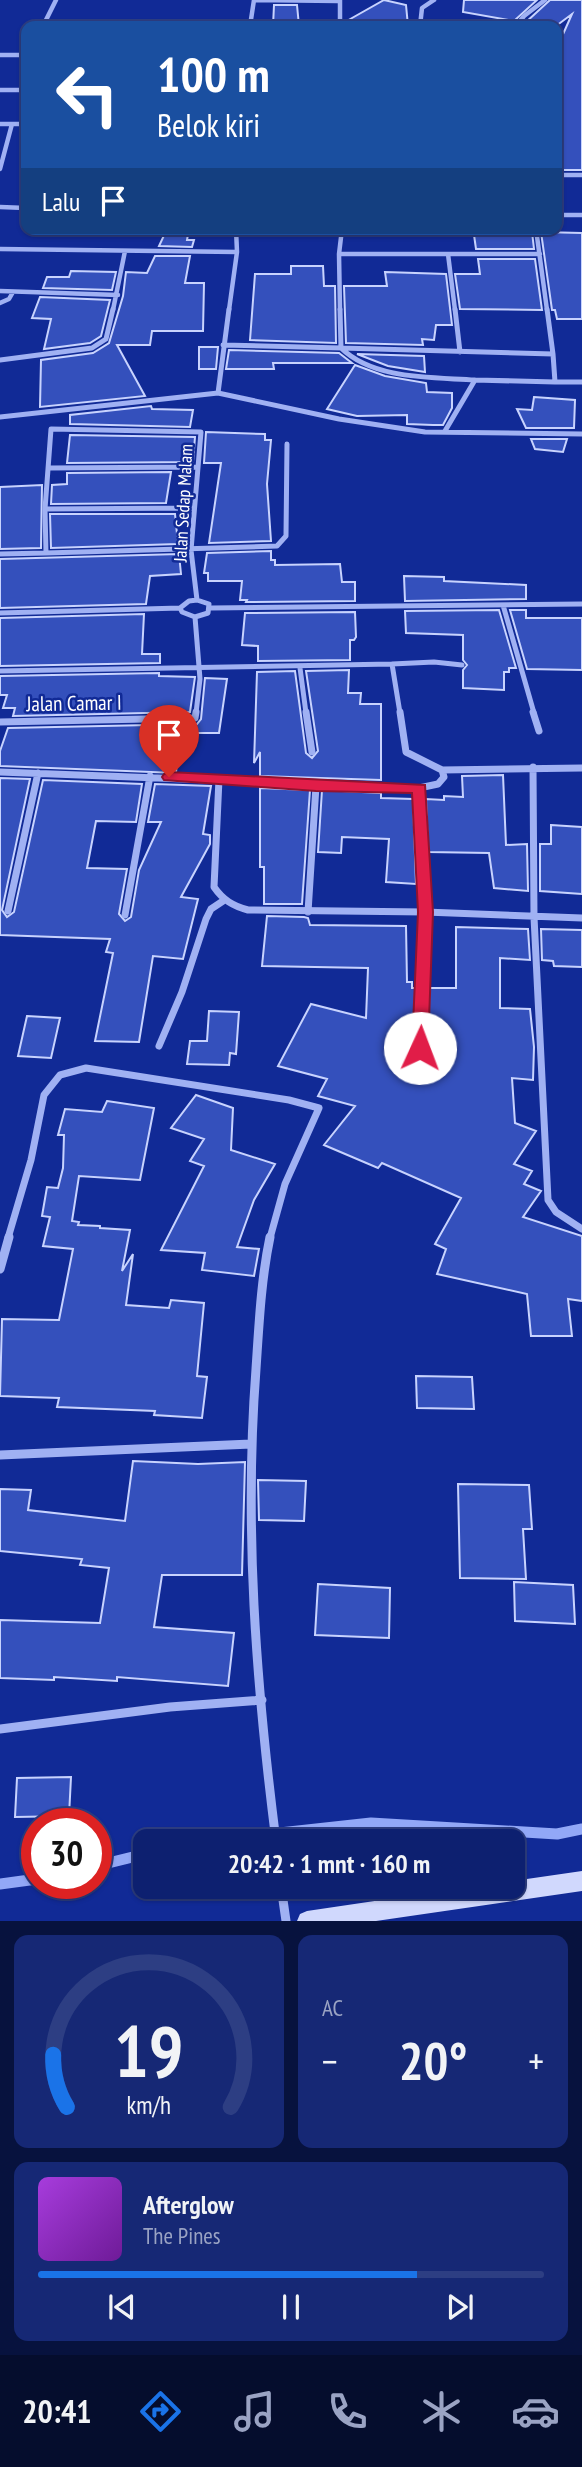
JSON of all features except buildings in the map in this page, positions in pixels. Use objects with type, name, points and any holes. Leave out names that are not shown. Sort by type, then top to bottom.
[{"type":"main road","points":[[307,1921],[582,1881]]},
{"type":"street","points":[[46,21],[56,0]]},
{"type":"street","points":[[251,21],[254,0],[339,0],[340,21]]},
{"type":"street","points":[[420,21],[422,8],[435,0]]},
{"type":"street","points":[[520,21],[545,0]]},
{"type":"street","points":[[0,55],[21,55]]},
{"type":"street","points":[[0,90],[21,90]]},
{"type":"street","points":[[0,124],[21,124]]},
{"type":"street","points":[[0,169],[12,124]]},
{"type":"street","points":[[562,175],[582,175]]},
{"type":"street","points":[[0,207],[21,208]]},
{"type":"street","points":[[562,215],[582,215]]},
{"type":"street","points":[[218,393],[237,252],[236,235]]},
{"type":"street","points":[[341,235],[339,254],[341,348],[346,356],[359,363],[410,373],[475,380],[582,383]]},
{"type":"street","points":[[537,235],[555,382]]},
{"type":"street","points":[[0,249],[237,252]]},
{"type":"street","points":[[0,360],[92,348],[102,344],[106,339],[118,295],[125,251]]},
{"type":"street","points":[[339,254],[540,254]]},
{"type":"street","points":[[448,254],[460,352]]},
{"type":"street","points":[[0,291],[118,295]]},
{"type":"street","points":[[0,303],[9,299],[13,292]]},
{"type":"street","points":[[223,345],[553,354]]},
{"type":"street","points":[[445,431],[475,380]]},
{"type":"street","points":[[0,417],[218,393],[339,419],[425,432],[582,434]]},
{"type":"street","name":"Jalan Sedap Malam","points":[[50,468],[51,429],[201,432],[191,550],[197,600]]},
{"type":"street","points":[[0,554],[276,546],[286,537],[287,444]]},
{"type":"street","points":[[46,553],[45,509],[50,468],[197,467]]},
{"type":"street","points":[[45,509],[194,508]]},
{"type":"street","points":[[0,613],[180,608],[189,601],[197,600],[209,604],[211,608]]},
{"type":"street","points":[[211,608],[582,604]]},
{"type":"street","points":[[503,606],[539,731]]},
{"type":"street","points":[[180,608],[187,615],[195,617],[208,613],[211,608]]},
{"type":"street","points":[[195,617],[199,669]]},
{"type":"street","points":[[0,671],[300,668],[434,662],[462,665]]},
{"type":"street","points":[[392,664],[406,752],[442,770],[582,768]]},
{"type":"street","points":[[300,668],[312,752]]},
{"type":"street","name":"Jalan Camar I","points":[[0,722],[191,719],[197,714],[199,669]]},
{"type":"street","points":[[533,767],[534,917],[548,1199],[556,1212],[582,1229]]},
{"type":"street","points":[[0,772],[419,789],[438,784],[444,777],[442,770]]},
{"type":"street","points":[[8,911],[37,773]]},
{"type":"street","points":[[125,915],[150,776]]},
{"type":"street","points":[[219,779],[214,887],[223,901],[248,910],[425,912],[582,918]]},
{"type":"street","points":[[308,912],[316,786]]},
{"type":"street","points":[[419,789],[425,912],[420,1048]]},
{"type":"street","points":[[159,1046],[182,992],[206,919],[211,909],[223,901]]},
{"type":"street","points":[[0,1269],[32,1156],[38,1115],[48,1088],[61,1075],[83,1068],[97,1069],[289,1100],[318,1108],[295,1159],[271,1231],[259,1326],[251,1444],[249,1545],[274,1829]]},
{"type":"street","points":[[0,1455],[251,1444]]},
{"type":"street","points":[[0,1729],[170,1707],[262,1700]]},
{"type":"street","points":[[283,1899],[286,1921]]},
{"type":"waterway","points":[[316,1829],[371,1823],[472,1829]]},
{"type":"waterway","points":[[525,1832],[557,1834],[582,1829]]},
{"type":"waterway","points":[[112,1862],[133,1857]]},
{"type":"waterway","points":[[0,1884],[21,1881]]},
{"type":"route","points":[[169,777],[419,789],[425,912],[420,1048]]}]
